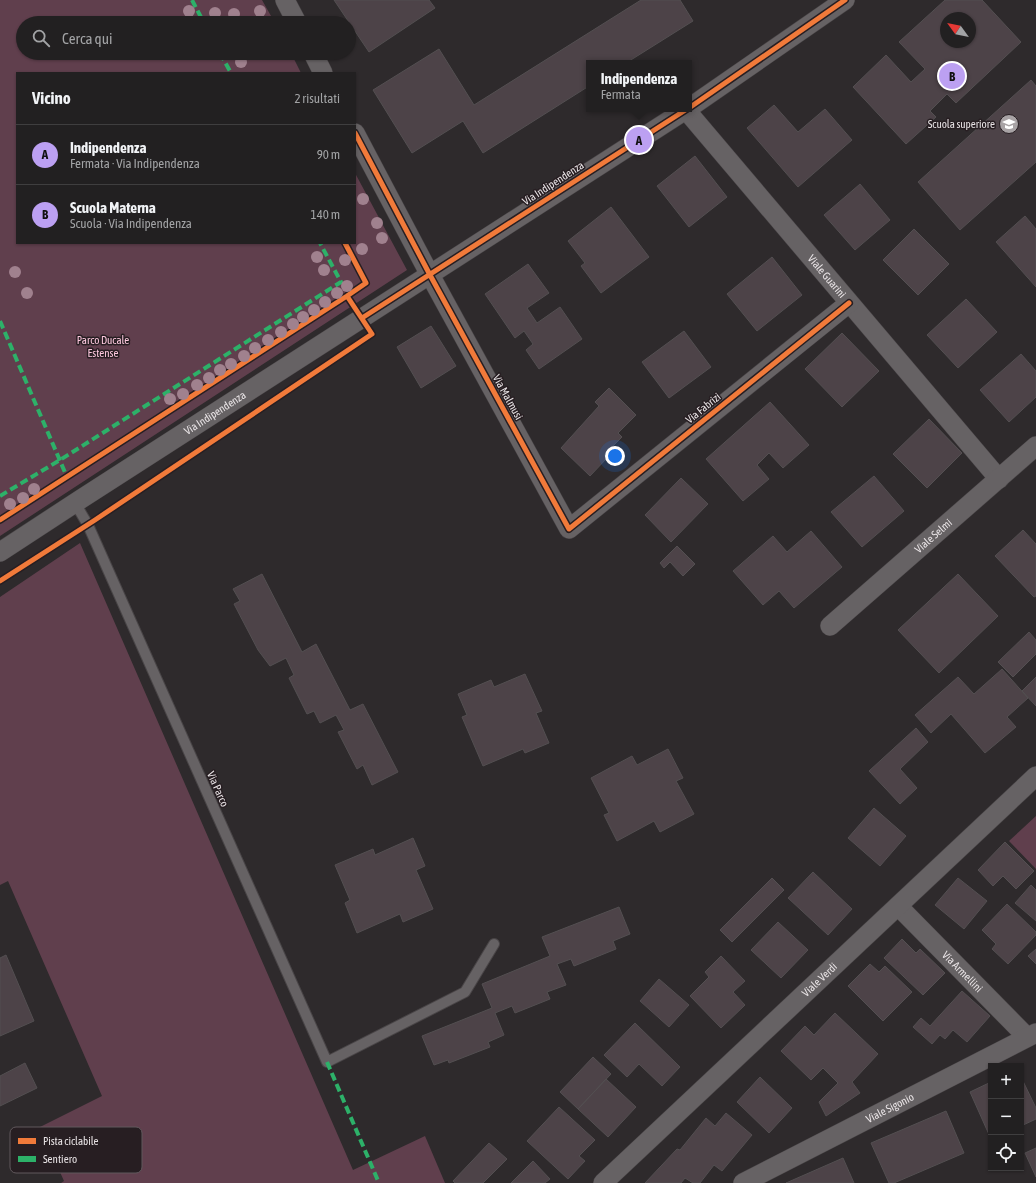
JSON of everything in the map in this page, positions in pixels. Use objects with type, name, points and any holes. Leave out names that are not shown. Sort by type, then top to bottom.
[{"type":"street","points":[[285,0],[293,16]]},
{"type":"street","name":"Via Indipendenza","points":[[692,106],[845,0]]},
{"type":"street","points":[[316,60],[322,72]]},
{"type":"street","name":"Via Indipendenza","points":[[0,552],[682,112]]},
{"type":"street","name":"Viale Guarini","points":[[690,112],[849,303],[999,479]]},
{"type":"street","points":[[356,135],[430,275]]},
{"type":"street","name":"Via Malmusi","points":[[430,275],[569,528]]},
{"type":"street","name":"Via Fabrizi","points":[[569,528],[849,303]]},
{"type":"street","name":"Viale Selmi","points":[[830,626],[1036,446]]},
{"type":"street","name":"Viale Verdi","points":[[603,1183],[1036,776]]},
{"type":"street","name":"Via Armellini","points":[[898,906],[1032,1034]]},
{"type":"street","name":"Viale Sigonio","points":[[743,1183],[1032,1034]]},
{"type":"lane","name":"Via Parco","points":[[75,503],[88,525],[327,1062],[465,992],[494,944]]},
{"type":"green space","name":"Parco Ducale Estense","points":[[0,0],[262,0],[271,16],[16,16],[16,60],[294,60],[300,72],[16,72],[16,244],[356,244],[356,175],[407,270],[0,536]]},
{"type":"green space","points":[[80,543],[353,1170],[425,1136],[445,1183],[61,1183],[64,1181],[60,1173],[142,1173],[142,1127],[40,1127],[102,1096],[8,881],[0,885],[0,597]]},
{"type":"green space","points":[[1036,816],[1036,869],[1009,841]]},
{"type":"building","points":[[334,0],[429,0],[435,8],[369,52],[356,33],[356,16],[345,16]]},
{"type":"building","points":[[641,0],[680,0],[693,21],[631,60],[586,60],[586,88],[483,153],[463,121],[412,153],[373,90],[439,49],[474,105]]},
{"type":"building","points":[[945,0],[982,0],[1021,42],[956,103],[947,94],[930,111],[936,117],[906,144],[853,87],[886,55],[911,82],[925,69],[899,42]]},
{"type":"building","name":"Scuola superiore","points":[[1031,80],[1036,86],[1036,162],[960,230],[918,182]]},
{"type":"building","points":[[774,105],[798,132],[825,109],[852,140],[798,187],[747,128]]},
{"type":"building","points":[[695,156],[727,197],[689,227],[657,186]]},
{"type":"building","points":[[860,184],[890,220],[855,250],[824,215]]},
{"type":"building","points":[[611,207],[649,257],[601,293],[581,266],[585,263],[568,241]]},
{"type":"building","points":[[1025,216],[1036,229],[1036,287],[996,242]]},
{"type":"building","points":[[914,229],[949,264],[918,295],[883,260]]},
{"type":"building","points":[[772,257],[802,295],[757,331],[727,294]]},
{"type":"building","points":[[528,264],[549,293],[527,308],[537,323],[560,307],[582,339],[539,369],[526,350],[533,344],[524,331],[515,338],[485,294]]},
{"type":"building","points":[[966,299],[997,332],[958,368],[927,335]]},
{"type":"building","points":[[431,326],[456,366],[421,388],[397,347]]},
{"type":"building","points":[[684,331],[711,367],[669,398],[642,362]]},
{"type":"building","points":[[842,333],[879,371],[842,407],[805,369]]},
{"type":"building","points":[[1021,354],[1036,371],[1036,397],[1009,422],[980,390]]},
{"type":"building","points":[[609,388],[636,415],[618,433],[622,437],[604,455],[607,458],[590,476],[561,448],[599,406],[595,402]]},
{"type":"building","points":[[770,402],[809,445],[783,468],[769,453],[757,465],[769,479],[743,501],[706,459]]},
{"type":"building","points":[[929,419],[962,453],[927,488],[893,454]]},
{"type":"building","points":[[874,476],[904,511],[862,547],[831,512]]},
{"type":"building","points":[[681,478],[708,504],[671,542],[645,515]]},
{"type":"building","points":[[1023,530],[1036,544],[1036,596],[1034,597],[995,556]]},
{"type":"building","points":[[811,531],[842,567],[794,608],[779,591],[763,605],[733,571],[773,536],[787,552]]},
{"type":"building","points":[[677,546],[695,564],[683,576],[670,562],[664,568],[660,563]]},
{"type":"building","points":[[262,574],[302,652],[316,644],[350,710],[363,704],[398,772],[372,785],[363,765],[357,769],[338,732],[344,730],[336,715],[320,723],[314,711],[307,714],[289,678],[294,675],[286,658],[270,666],[258,650],[234,604],[240,601],[233,589]]},
{"type":"building","points":[[958,574],[998,616],[939,673],[898,630]]},
{"type":"building","points":[[1029,632],[1036,640],[1036,654],[1013,677],[998,662]]},
{"type":"building","points":[[1002,669],[1028,698],[1007,717],[1016,727],[985,753],[951,714],[931,733],[915,715],[958,677],[974,694]]},
{"type":"building","points":[[525,674],[542,711],[536,713],[549,743],[525,753],[523,749],[483,766],[462,717],[467,715],[458,694],[491,680],[494,687]]},
{"type":"building","points":[[1036,677],[1036,706],[1022,691]]},
{"type":"building","points":[[916,728],[928,742],[900,769],[917,788],[900,804],[869,771]]},
{"type":"building","points":[[668,749],[683,778],[676,781],[694,814],[660,832],[654,821],[617,841],[604,815],[609,813],[591,778],[632,756],[637,765]]},
{"type":"building","points":[[874,808],[906,836],[880,866],[848,838]]},
{"type":"building","points":[[413,838],[425,866],[416,870],[433,909],[403,922],[400,914],[357,933],[345,903],[350,900],[335,865],[373,849],[375,855]]},
{"type":"building","points":[[1005,842],[1034,871],[1016,889],[1003,876],[993,886],[978,870]]},
{"type":"building","points":[[813,872],[852,909],[828,935],[788,898]]},
{"type":"building","points":[[772,878],[784,890],[732,942],[720,930]]},
{"type":"building","points":[[958,878],[987,901],[964,929],[935,905]]},
{"type":"building","points":[[1031,885],[1036,890],[1036,921],[1015,903]]},
{"type":"building","points":[[1007,904],[1036,932],[1036,935],[1008,964],[992,949],[996,944],[982,930]]},
{"type":"building","points":[[619,907],[630,934],[613,941],[616,949],[574,966],[571,959],[557,964],[566,985],[547,992],[550,999],[515,1013],[512,1006],[495,1013],[504,1035],[488,1042],[490,1047],[449,1063],[448,1060],[434,1065],[422,1036],[492,1008],[482,984],[550,956],[542,937]]},
{"type":"building","points":[[778,922],[808,950],[781,978],[751,950]]},
{"type":"building","points":[[902,939],[916,953],[920,949],[945,973],[923,995],[884,958]]},
{"type":"building","points":[[1036,949],[1036,964],[1028,956]]},
{"type":"building","points":[[6,955],[34,1021],[0,1036],[0,958]]},
{"type":"building","points":[[721,956],[745,981],[733,992],[745,1005],[721,1028],[690,996],[709,977],[705,972]]},
{"type":"building","points":[[870,964],[879,972],[885,966],[912,992],[883,1021],[848,986]]},
{"type":"building","points":[[659,979],[689,1005],[669,1027],[640,1001]]},
{"type":"building","points":[[962,991],[990,1016],[967,1042],[953,1030],[945,1039],[940,1035],[932,1044],[913,1027],[921,1018],[930,1026]]},
{"type":"building","points":[[835,1013],[878,1054],[852,1082],[860,1093],[826,1116],[819,1102],[838,1083],[823,1068],[811,1080],[781,1051],[805,1026],[814,1035]]},
{"type":"building","points":[[635,1023],[680,1067],[662,1086],[639,1064],[627,1077],[604,1055]]},
{"type":"building","points":[[593,1057],[611,1074],[578,1109],[560,1092]]},
{"type":"building","points":[[25,1063],[37,1088],[0,1106],[0,1076]]},
{"type":"building","points":[[760,1077],[792,1108],[769,1133],[737,1102]]},
{"type":"building","points":[[606,1079],[636,1107],[608,1137],[578,1109]]},
{"type":"building","points":[[988,1083],[988,1132],[970,1092]]},
{"type":"building","points":[[1024,1083],[1036,1108],[1036,1119],[1024,1125]]},
{"type":"building","points":[[559,1107],[595,1140],[579,1156],[585,1161],[568,1179],[527,1141]]},
{"type":"building","points":[[946,1111],[964,1153],[894,1183],[889,1183],[871,1143]]},
{"type":"building","points":[[726,1113],[752,1135],[722,1171],[714,1165],[700,1183],[693,1183],[685,1178],[681,1183],[645,1183],[677,1149],[680,1150],[706,1118],[715,1126]]},
{"type":"building","points":[[489,1143],[507,1159],[483,1183],[455,1183],[453,1181]]},
{"type":"building","points":[[1036,1148],[1036,1177],[1025,1153]]},
{"type":"building","points":[[843,1158],[854,1183],[786,1183]]},
{"type":"building","points":[[533,1161],[550,1179],[545,1183],[511,1183]]},
{"type":"marked path","points":[[192,0],[200,16]]},
{"type":"marked path","points":[[224,60],[230,72]]},
{"type":"marked path","points":[[0,496],[60,460],[341,282],[321,244]]},
{"type":"marked path","points":[[0,321],[67,477]]},
{"type":"marked path","points":[[327,1062],[379,1183]]},
{"type":"cycle path","points":[[692,106],[845,0]]},
{"type":"cycle path","points":[[362,318],[682,112]]},
{"type":"cycle path","points":[[356,135],[430,275],[569,529],[849,303]]},
{"type":"cycle path","points":[[0,520],[366,283],[346,244]]},
{"type":"cycle path","points":[[0,581],[95,520],[372,334],[347,296]]},
{"type":"place","name":"Scuola Materna","points":[[952,76]]},
{"type":"place","name":"Scuola superiore","points":[[1009,124]]},
{"type":"place","name":"Indipendenza","points":[[639,140]]}]
